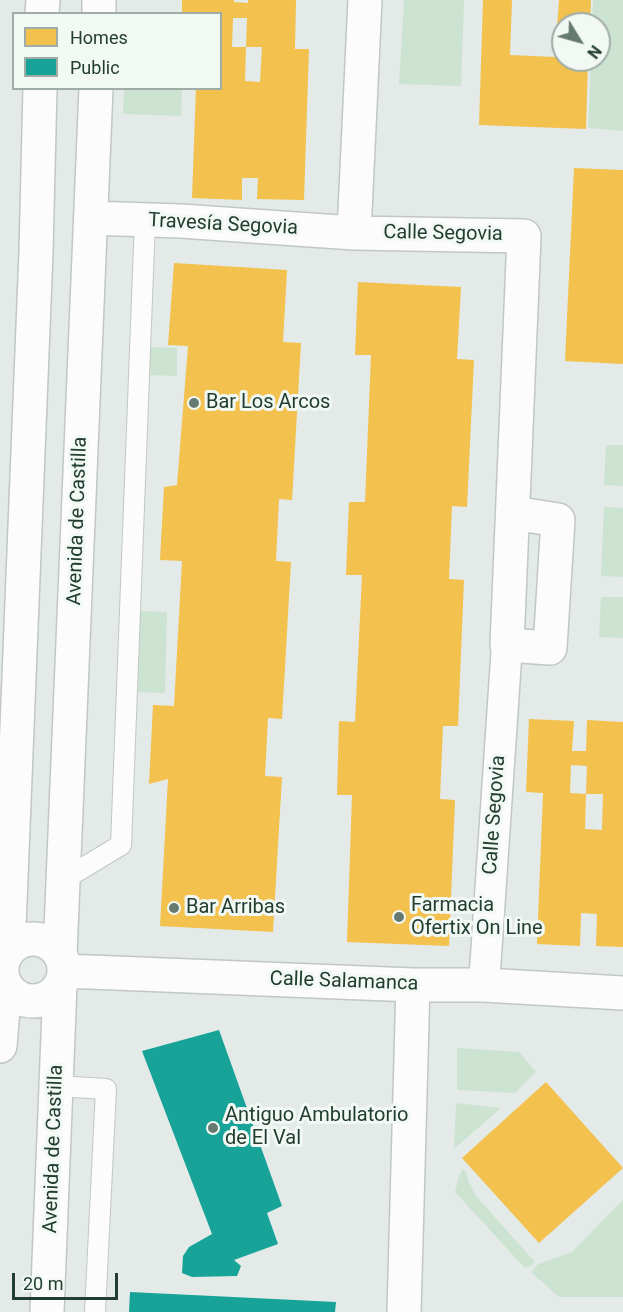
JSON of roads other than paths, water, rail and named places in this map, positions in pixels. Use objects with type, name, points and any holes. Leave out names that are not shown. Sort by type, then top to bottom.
[{"type":"street","name":"Calle Segovia","points":[[365,0],[354,233],[524,236],[507,645],[484,985]]},
{"type":"street","points":[[0,1046],[36,252],[40,90]]},
{"type":"street","name":"Avenida de Castilla","points":[[47,1312],[96,90]]},
{"type":"street","name":"Travesía Segovia","points":[[91,219],[145,220],[354,233]]},
{"type":"street","points":[[507,645],[550,648],[558,520],[513,513]]},
{"type":"street","points":[[30,939],[38,939],[54,947],[62,970],[55,992],[32,1002],[16,997],[4,970],[21,941],[30,939]]},
{"type":"street","name":"Calle Salamanca","points":[[62,970],[413,985],[484,985],[623,993]]},
{"type":"street","points":[[405,1312],[413,985]]},
{"type":"lane","points":[[63,880],[121,845],[145,220]]},
{"type":"lane","points":[[56,1086],[106,1089],[95,1312]]},
{"type":"place","name":"Bar Los Arcos","points":[[194,403]]},
{"type":"place","name":"Bar Arribas","points":[[174,908]]},
{"type":"place","name":"Farmacia Ofertix On Line","points":[[399,917]]},
{"type":"place","name":"Antiguo Ambulatorio de El Val","points":[[213,1128]]}]
